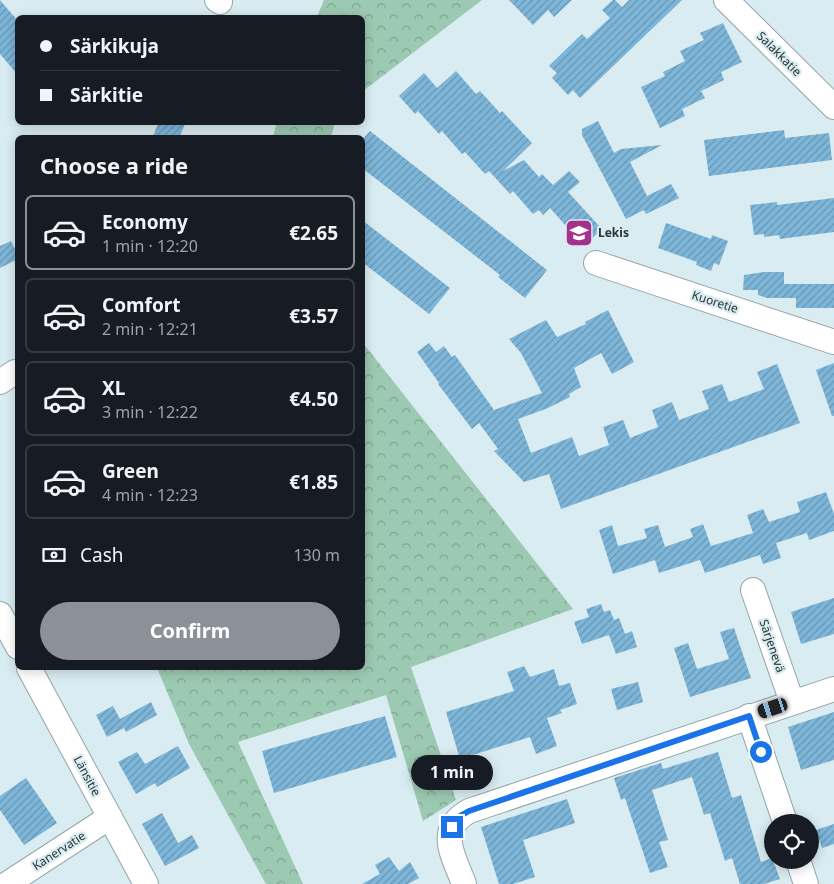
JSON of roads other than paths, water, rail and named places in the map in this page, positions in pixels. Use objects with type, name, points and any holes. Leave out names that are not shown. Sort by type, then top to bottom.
[{"type":"street","name":"Salakkatie","points":[[726,0],[834,108]]},
{"type":"street","name":"Kuoretie","points":[[596,263],[834,342]]},
{"type":"street","name":"Särjenevä","points":[[753,590],[792,702]]},
{"type":"street","name":"Länsitie","points":[[30,670],[146,884]]},
{"type":"street","points":[[464,884],[448,839],[451,829],[460,816],[469,811],[834,689]]},
{"type":"street","points":[[749,716],[782,814]]},
{"type":"street","name":"Kanervatie","points":[[7,884],[110,817]]},
{"type":"street","points":[[801,869],[806,884]]},
{"type":"place","name":"Lekis","points":[[579,233]]}]
